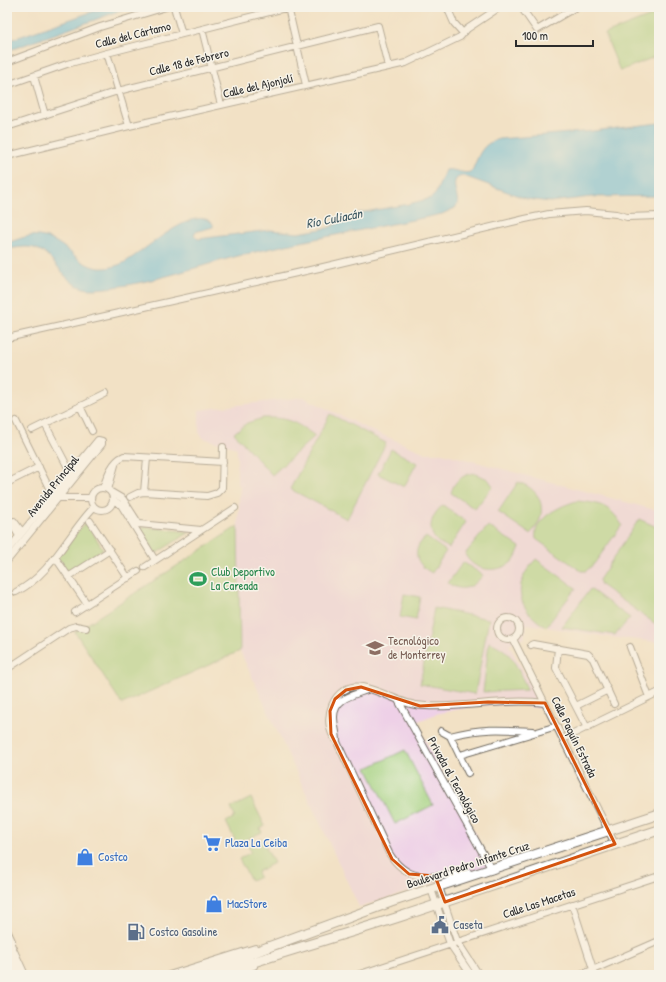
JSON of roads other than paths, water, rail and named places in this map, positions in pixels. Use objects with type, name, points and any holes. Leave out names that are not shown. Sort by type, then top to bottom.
[{"type":"highway","name":"Boulevard Pedro Infante Cruz","points":[[192,975],[435,888],[609,832],[659,814]]},
{"type":"highway","points":[[214,975],[267,957],[312,946],[441,904],[659,830]]},
{"type":"main road","points":[[7,938],[24,975]]},
{"type":"main road","points":[[7,954],[17,975]]},
{"type":"street","points":[[7,62],[100,27],[166,7]]},
{"type":"street","points":[[174,7],[182,34]]},
{"type":"street","points":[[288,7],[306,86]]},
{"type":"street","name":"Calle del Cártamo","points":[[7,85],[107,53],[288,7]]},
{"type":"street","points":[[447,7],[454,23],[463,33]]},
{"type":"street","name":"Calle del Ajonjolí","points":[[7,156],[129,126],[406,63],[430,53],[460,37],[463,33],[500,7]]},
{"type":"street","points":[[522,7],[537,30],[576,7]]},
{"type":"street","name":"Calle 18 de Febrero","points":[[7,127],[118,91],[378,26],[388,66]]},
{"type":"street","points":[[202,29],[221,105]]},
{"type":"street","points":[[107,53],[129,126]]},
{"type":"street","points":[[34,76],[45,115]]},
{"type":"street","points":[[7,338],[320,268],[549,214],[586,211],[616,214],[627,217],[659,216]]},
{"type":"street","points":[[32,430],[106,394]]},
{"type":"street","points":[[80,406],[92,431]]},
{"type":"street","points":[[16,420],[55,496],[90,498]]},
{"type":"street","points":[[45,424],[72,476]]},
{"type":"street","name":"Avenida Principal","points":[[7,551],[20,534],[55,496],[99,444]]},
{"type":"street","points":[[130,497],[144,492],[207,496],[217,493],[222,488],[223,447]]},
{"type":"street","points":[[202,530],[137,526],[121,505],[113,500],[107,490],[115,463],[124,456],[223,462]]},
{"type":"street","points":[[144,492],[147,458]]},
{"type":"street","points":[[7,483],[39,467]]},
{"type":"street","points":[[90,498],[94,491],[107,490],[123,499],[155,560]]},
{"type":"street","name":"Avenida Principal","points":[[7,561],[55,496]]},
{"type":"street","points":[[90,498],[96,509]]},
{"type":"street","points":[[16,592],[28,586],[39,576],[96,509],[110,507],[113,500]]},
{"type":"street","points":[[145,567],[235,508]]},
{"type":"street","points":[[88,519],[128,578]]},
{"type":"street","points":[[11,523],[20,534]]},
{"type":"street","points":[[68,577],[110,550]]},
{"type":"street","points":[[55,557],[87,604]]},
{"type":"street","points":[[75,612],[138,571]]},
{"type":"street","points":[[7,669],[69,628],[76,626],[86,628]]},
{"type":"street","name":"Calle Paquín Estrada","points":[[513,639],[615,844]]},
{"type":"street","points":[[531,645],[558,648],[588,654],[593,659],[614,704]]},
{"type":"street","points":[[630,647],[649,697]]},
{"type":"street","points":[[558,648],[556,668],[587,728]]},
{"type":"street","points":[[489,871],[418,876],[402,870],[389,853],[337,742],[334,716],[337,706],[349,696],[367,690],[378,692],[412,705],[427,706],[488,702],[545,703]]},
{"type":"street","points":[[576,706],[608,690]]},
{"type":"street","points":[[563,740],[659,692]]},
{"type":"street","name":"Privada al Tecnológico","points":[[398,700],[489,871]]},
{"type":"street","points":[[460,755],[535,731],[557,726]]},
{"type":"street","points":[[450,736],[475,730],[492,728],[535,731]]},
{"type":"street","points":[[441,731],[450,736],[468,773]]},
{"type":"street","name":"Calle Las Macetas","points":[[357,975],[659,877]]},
{"type":"street","points":[[435,888],[458,941],[479,975]]},
{"type":"street","points":[[441,904],[450,944],[471,975]]},
{"type":"street","points":[[572,904],[593,970]]},
{"type":"street","points":[[7,930],[28,975]]},
{"type":"street","name":"Boulevard Pedro Infante Cruz","points":[[169,975],[253,948],[284,941]]},
{"type":"street","points":[[581,975],[659,941]]},
{"type":"street","points":[[229,975],[312,946]]},
{"type":"street","points":[[7,968],[10,975]]},
{"type":"water","points":[[106,7],[131,7],[7,51],[7,41]]},
{"type":"water","points":[[659,123],[659,196],[591,197],[550,202],[527,199],[464,176],[456,179],[455,182],[458,203],[455,208],[442,214],[267,249],[151,280],[94,289],[75,285],[52,260],[37,249],[26,247],[7,249],[7,243],[27,237],[39,236],[51,239],[86,264],[96,268],[107,268],[121,264],[167,233],[194,220],[205,219],[213,224],[213,227],[195,232],[194,235],[198,239],[270,230],[298,233],[328,228],[359,213],[409,204],[431,198],[436,193],[445,170],[466,173],[472,171],[484,147],[499,139],[593,131]]},
{"type":"place","name":"Club Deportivo La Careada","points":[[198,579]]},
{"type":"place","name":"Tecnológico de Monterrey","points":[[375,648]]},
{"type":"place","name":"Plaza La Ceiba","points":[[212,843]]},
{"type":"place","name":"Costco","points":[[85,857]]},
{"type":"place","name":"MacStore","points":[[214,904]]},
{"type":"place","name":"Caseta","points":[[440,925]]},
{"type":"place","name":"Costco Gasoline","points":[[136,932]]},
{"type":"water label","name":"Río Culiacán","points":[[334,218]]}]
